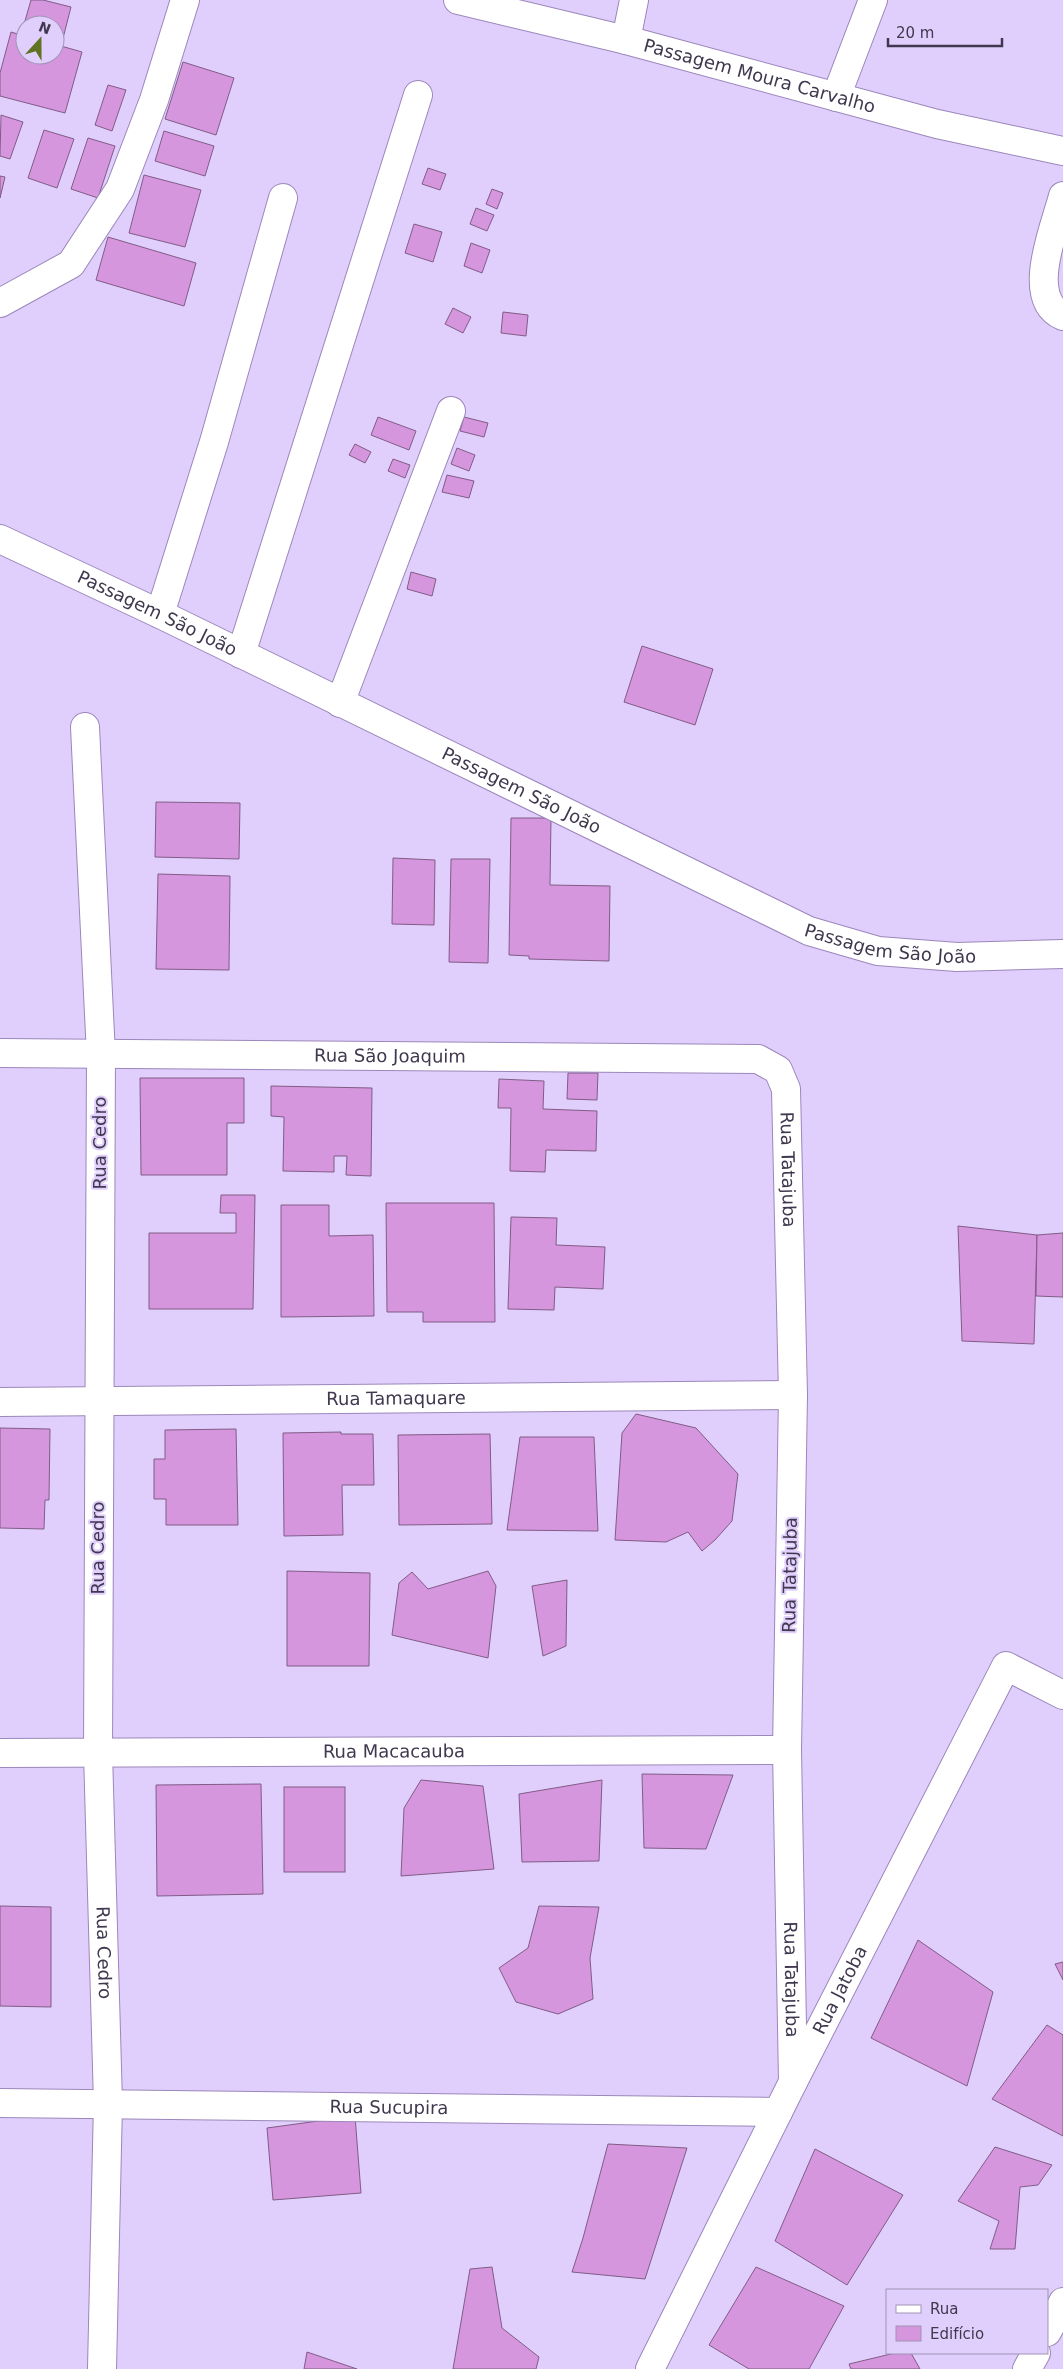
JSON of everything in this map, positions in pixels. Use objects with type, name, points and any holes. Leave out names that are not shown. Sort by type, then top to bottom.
[{"type":"street","points":[[0,303],[71,264],[120,189],[154,100],[185,0]]},
{"type":"street","name":"Passagem Moura Carvalho","points":[[458,0],[626,40],[937,124],[1063,151]]},
{"type":"street","points":[[626,40],[634,0]]},
{"type":"street","points":[[836,97],[872,0]]},
{"type":"street","points":[[241,654],[418,95]]},
{"type":"street","points":[[1063,196],[1045,266],[1042,288],[1050,308],[1063,316]]},
{"type":"street","points":[[160,614],[214,442],[283,198]]},
{"type":"street","points":[[340,703],[452,411]]},
{"type":"street","name":"Passagem São João","points":[[0,539],[160,614],[809,931],[878,951],[958,957],[1063,954]]},
{"type":"street","name":"Rua Cedro","points":[[85,726],[101,1055],[98,1402],[98,1753],[108,2103],[102,2369]]},
{"type":"street","name":"Rua São Joaquim","points":[[0,1053],[758,1059],[778,1070]]},
{"type":"street","name":"Rua Tatajuba","points":[[778,1070],[786,1089],[793,1395],[787,1750],[793,2082]]},
{"type":"street","name":"Rua Tamaquare","points":[[0,1402],[793,1395]]},
{"type":"street","name":"Rua Jatoba","points":[[650,2369],[793,2082],[1006,1666],[1063,1695]]},
{"type":"street","name":"Rua Macacauba","points":[[0,1753],[787,1750]]},
{"type":"street","name":"Rua Sucupira","points":[[0,2103],[778,2112]]},
{"type":"street","points":[[1048,2330],[1063,2302]]},
{"type":"street","points":[[1027,2369],[1035,2354]]},
{"type":"building","points":[[31,0],[43,0],[71,7],[65,30],[65,15],[27,15]]},
{"type":"building","points":[[11,32],[15,33],[15,65],[65,65],[65,47],[82,52],[65,113],[0,96],[0,73]]},
{"type":"building","points":[[183,62],[234,78],[216,135],[165,119]]},
{"type":"building","points":[[108,85],[126,90],[112,131],[95,125]]},
{"type":"building","points":[[1,115],[23,122],[10,159],[0,156]]},
{"type":"building","points":[[44,130],[74,139],[57,188],[28,178]]},
{"type":"building","points":[[164,131],[214,146],[205,176],[155,161]]},
{"type":"building","points":[[88,138],[115,146],[98,198],[71,189]]},
{"type":"building","points":[[428,168],[446,174],[440,190],[422,184]]},
{"type":"building","points":[[144,175],[201,190],[185,247],[129,233]]},
{"type":"building","points":[[0,176],[5,177],[0,198]]},
{"type":"building","points":[[492,189],[503,193],[497,209],[486,204]]},
{"type":"building","points":[[476,208],[494,215],[487,231],[470,224]]},
{"type":"building","points":[[414,224],[442,232],[433,262],[405,253]]},
{"type":"building","points":[[108,237],[196,263],[184,306],[96,280]]},
{"type":"building","points":[[471,243],[490,250],[482,273],[464,266]]},
{"type":"building","points":[[453,308],[471,317],[463,333],[445,324]]},
{"type":"building","points":[[503,312],[528,315],[526,336],[501,333]]},
{"type":"building","points":[[378,417],[416,431],[409,450],[371,435]]},
{"type":"building","points":[[464,417],[488,423],[484,437],[460,431]]},
{"type":"building","points":[[355,444],[371,452],[365,463],[349,455]]},
{"type":"building","points":[[457,448],[475,455],[469,471],[451,464]]},
{"type":"building","points":[[393,459],[410,465],[405,478],[388,471]]},
{"type":"building","points":[[447,475],[474,481],[469,498],[442,492]]},
{"type":"building","points":[[411,572],[436,579],[432,596],[407,589]]},
{"type":"building","points":[[642,646],[713,669],[695,725],[624,702]]},
{"type":"building","points":[[156,802],[240,803],[239,859],[155,857]]},
{"type":"building","points":[[511,818],[551,818],[550,885],[610,886],[609,961],[529,959],[529,956],[509,955]]},
{"type":"building","points":[[393,858],[435,860],[434,925],[392,924]]},
{"type":"building","points":[[451,859],[490,859],[488,963],[449,962]]},
{"type":"building","points":[[158,874],[230,876],[229,970],[156,969]]},
{"type":"building","points":[[568,1073],[598,1073],[597,1100],[567,1099]]},
{"type":"building","points":[[140,1078],[244,1078],[244,1123],[227,1123],[227,1175],[141,1175]]},
{"type":"building","points":[[499,1079],[544,1081],[543,1109],[597,1111],[596,1151],[546,1150],[545,1172],[510,1171],[511,1108],[498,1108]]},
{"type":"building","points":[[271,1086],[372,1088],[371,1176],[346,1175],[347,1156],[334,1156],[334,1172],[283,1171],[284,1117],[271,1116]]},
{"type":"building","points":[[221,1195],[255,1195],[253,1309],[149,1309],[149,1233],[236,1233],[236,1213],[220,1213]]},
{"type":"building","points":[[386,1203],[494,1203],[495,1322],[423,1322],[423,1312],[387,1312]]},
{"type":"building","points":[[281,1205],[329,1205],[329,1236],[373,1235],[374,1316],[281,1317]]},
{"type":"building","points":[[511,1217],[557,1218],[556,1245],[605,1247],[603,1289],[555,1287],[554,1310],[508,1309]]},
{"type":"building","points":[[958,1226],[1037,1235],[1034,1344],[962,1341]]},
{"type":"building","points":[[1063,1233],[1063,1297],[1036,1296],[1037,1235]]},
{"type":"building","points":[[636,1414],[696,1428],[738,1474],[732,1521],[702,1551],[688,1532],[666,1542],[615,1540],[622,1433]]},
{"type":"building","points":[[0,1428],[50,1429],[49,1500],[45,1500],[44,1529],[0,1528]]},
{"type":"building","points":[[236,1429],[238,1525],[166,1525],[166,1499],[154,1499],[154,1459],[165,1459],[165,1430]]},
{"type":"building","points":[[341,1432],[341,1434],[373,1434],[374,1485],[342,1485],[343,1535],[284,1536],[283,1433]]},
{"type":"building","points":[[490,1434],[492,1524],[399,1525],[398,1435]]},
{"type":"building","points":[[520,1437],[594,1437],[598,1531],[507,1530]]},
{"type":"building","points":[[287,1571],[370,1573],[369,1666],[287,1666]]},
{"type":"building","points":[[488,1571],[496,1586],[488,1658],[392,1635],[399,1583],[412,1572],[428,1589]]},
{"type":"building","points":[[567,1580],[566,1646],[543,1656],[532,1586]]},
{"type":"building","points":[[642,1774],[733,1775],[706,1849],[644,1848]]},
{"type":"building","points":[[421,1780],[483,1786],[494,1869],[401,1876],[404,1808]]},
{"type":"building","points":[[602,1780],[599,1861],[522,1862],[519,1794]]},
{"type":"building","points":[[261,1784],[263,1894],[157,1896],[156,1785]]},
{"type":"building","points":[[284,1787],[345,1787],[345,1872],[284,1872]]},
{"type":"building","points":[[0,1906],[51,1907],[51,2007],[0,2006]]},
{"type":"building","points":[[539,1906],[599,1907],[590,1958],[593,1999],[558,2014],[516,2002],[499,1968],[528,1948]]},
{"type":"building","points":[[918,1940],[993,1992],[967,2086],[871,2038]]},
{"type":"building","points":[[1063,1962],[1063,1980],[1055,1964]]},
{"type":"building","points":[[1047,2025],[1063,2035],[1063,2136],[992,2099]]},
{"type":"building","points":[[355,2116],[361,2193],[273,2200],[267,2128]]},
{"type":"building","points":[[608,2144],[687,2148],[645,2279],[572,2272]]},
{"type":"building","points":[[995,2147],[1052,2165],[1038,2185],[1020,2187],[1015,2249],[990,2249],[999,2221],[958,2201]]},
{"type":"building","points":[[815,2149],[903,2195],[847,2285],[775,2241]]},
{"type":"building","points":[[492,2267],[502,2328],[539,2357],[536,2369],[453,2369],[470,2269]]},
{"type":"building","points":[[756,2267],[844,2306],[809,2369],[749,2369],[709,2345]]},
{"type":"building","points":[[307,2352],[357,2369],[304,2369]]},
{"type":"building","points":[[891,2354],[912,2354],[920,2369],[851,2369],[849,2364]]}]
